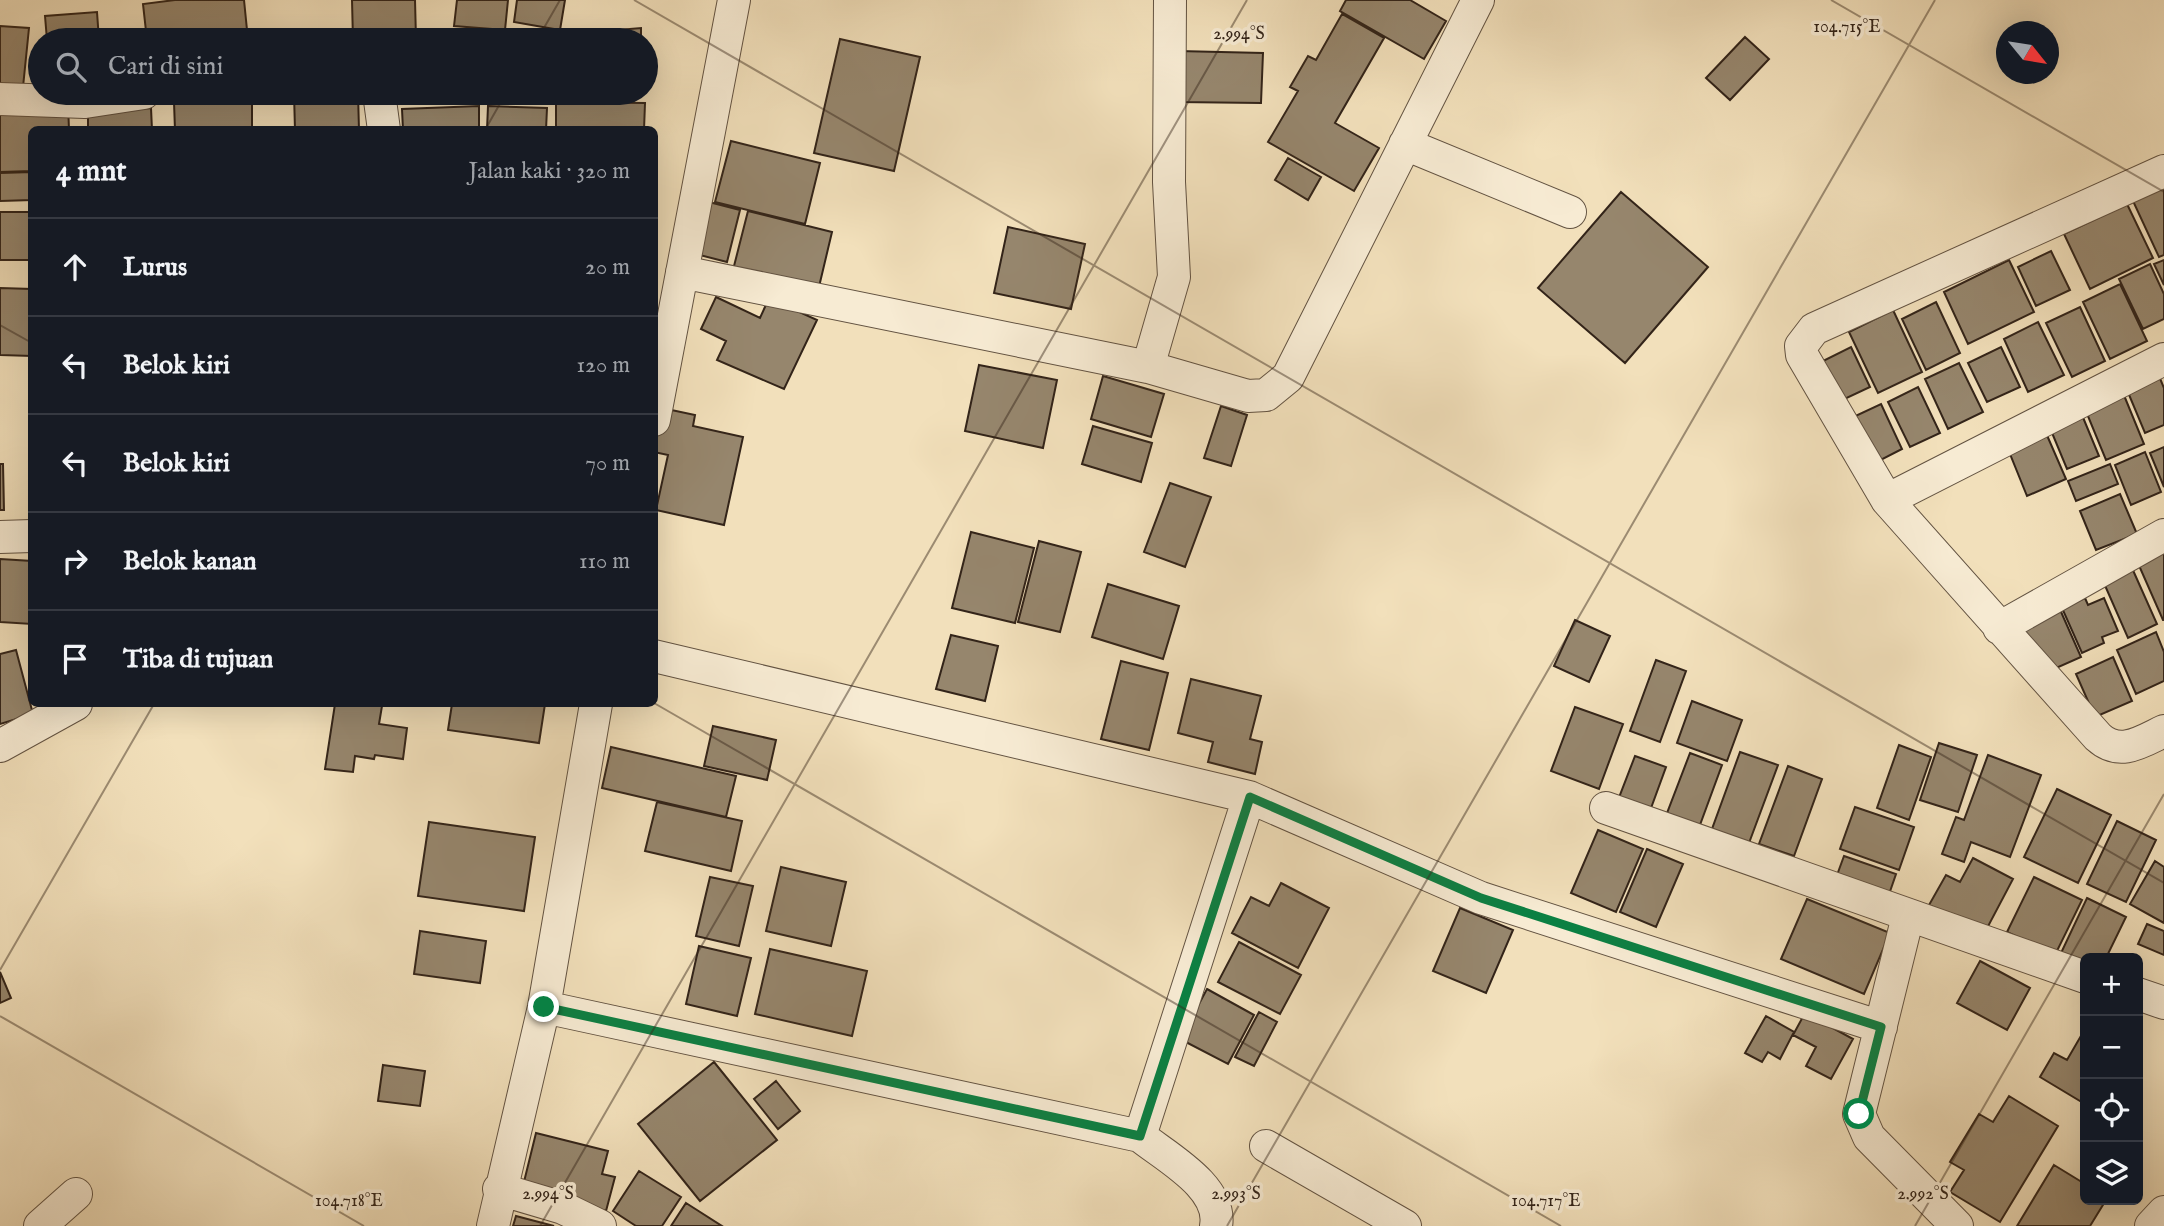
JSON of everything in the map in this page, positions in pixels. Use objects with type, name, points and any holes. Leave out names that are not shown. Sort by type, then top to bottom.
[{"type":"street","points":[[658,399],[734,0]]},
{"type":"street","points":[[1148,367],[1174,277],[1169,182],[1170,0]]},
{"type":"street","points":[[682,272],[1148,367],[1248,396],[1266,395],[1278,388],[1288,377],[1478,0]]},
{"type":"street","points":[[0,99],[28,100]]},
{"type":"street","points":[[381,105],[383,126]]},
{"type":"street","points":[[1405,145],[1570,212]]},
{"type":"street","points":[[2164,171],[1808,334],[1801,345],[1802,355],[1886,500],[2108,746],[2125,748],[2164,731]]},
{"type":"street","points":[[1886,500],[2164,359]]},
{"type":"street","points":[[1999,628],[2164,535]]},
{"type":"street","points":[[0,537],[28,536]]},
{"type":"street","points":[[658,657],[1250,797],[1481,898],[1881,1027]]},
{"type":"street","points":[[0,746],[71,707]]},
{"type":"street","points":[[493,1226],[499,1189],[544,1007],[595,707]]},
{"type":"street","points":[[1140,1136],[1250,797]]},
{"type":"street","points":[[1606,808],[2080,975]]},
{"type":"street","points":[[1908,916],[1859,1114],[1869,1137],[1957,1226]]},
{"type":"street","points":[[2143,997],[2164,1003]]},
{"type":"street","points":[[544,1007],[1140,1136],[1197,1182],[1212,1198],[1218,1217],[1216,1226]]},
{"type":"street","points":[[1266,1146],[1405,1226]]},
{"type":"street","points":[[499,1189],[563,1208],[600,1226]]},
{"type":"street","points":[[40,1226],[76,1194]]},
{"type":"street","points":[[2151,1226],[2164,1212]]},
{"type":"building","points":[[175,0],[244,0],[247,28],[146,28],[143,4]]},
{"type":"building","points":[[352,0],[415,0],[416,28],[353,28]]},
{"type":"building","points":[[457,0],[508,0],[505,28],[454,26]]},
{"type":"building","points":[[517,0],[565,0],[560,28],[514,22]]},
{"type":"building","points":[[1346,0],[1410,0],[1446,21],[1424,59],[1340,11]]},
{"type":"building","points":[[97,12],[98,28],[46,28],[45,16]]},
{"type":"building","points":[[1342,14],[1384,38],[1335,123],[1379,148],[1354,191],[1268,142],[1298,91],[1290,87],[1308,56],[1316,60]]},
{"type":"building","points":[[0,26],[29,28],[23,87],[0,85]]},
{"type":"building","points":[[1745,37],[1769,59],[1730,100],[1706,78]]},
{"type":"building","points":[[840,39],[920,57],[894,171],[814,153]]},
{"type":"building","points":[[1178,51],[1263,53],[1261,103],[1177,102]]},
{"type":"building","points":[[68,105],[69,126],[28,126],[28,171],[0,172],[0,107]]},
{"type":"building","points":[[174,105],[252,105],[252,126],[175,126]]},
{"type":"building","points":[[294,105],[358,105],[359,126],[295,126]]},
{"type":"building","points":[[556,105],[645,105],[644,126],[556,126]]},
{"type":"building","points":[[479,106],[479,126],[403,126],[402,109]]},
{"type":"building","points":[[488,106],[547,108],[546,126],[487,126]]},
{"type":"building","points":[[151,108],[152,126],[88,126],[88,109]]},
{"type":"building","points":[[731,141],[820,163],[805,224],[715,202]]},
{"type":"building","points":[[1288,158],[1321,177],[1308,200],[1275,180]]},
{"type":"building","points":[[28,172],[28,200],[0,201],[0,173]]},
{"type":"building","points":[[2164,186],[2164,255],[2159,257],[2133,201]]},
{"type":"building","points":[[1621,192],[1708,267],[1625,363],[1538,288]]},
{"type":"building","points":[[705,201],[740,210],[727,262],[692,253]]},
{"type":"building","points":[[2127,204],[2153,258],[2090,289],[2064,234]]},
{"type":"building","points":[[748,211],[832,232],[818,291],[733,270]]},
{"type":"building","points":[[0,212],[28,212],[28,260],[0,260]]},
{"type":"building","points":[[1008,227],[1085,244],[1071,309],[994,293]]},
{"type":"building","points":[[2051,251],[2070,290],[2036,306],[2018,267]]},
{"type":"building","points":[[2009,260],[2034,312],[1968,344],[1944,292]]},
{"type":"building","points":[[2164,260],[2164,285],[2154,264]]},
{"type":"building","points":[[2150,264],[2164,294],[2164,319],[2143,329],[2119,279]]},
{"type":"building","points":[[2120,284],[2147,341],[2110,359],[2083,302]]},
{"type":"building","points":[[0,288],[28,289],[28,356],[0,355]]},
{"type":"building","points":[[716,297],[760,318],[769,298],[817,320],[784,389],[717,360],[726,341],[701,329]]},
{"type":"building","points":[[1936,302],[1960,353],[1926,370],[1902,319]]},
{"type":"building","points":[[2080,307],[2105,361],[2072,377],[2046,323]]},
{"type":"building","points":[[1893,310],[1922,372],[1878,393],[1849,332]]},
{"type":"building","points":[[2038,322],[2064,375],[2028,392],[2004,339]]},
{"type":"building","points":[[1851,347],[1870,387],[1836,403],[1817,364]]},
{"type":"building","points":[[2001,347],[2020,387],[1987,402],[1968,363]]},
{"type":"building","points":[[1959,363],[1983,412],[1948,429],[1925,379]]},
{"type":"building","points":[[979,365],[1057,380],[1043,448],[965,431]]},
{"type":"building","points":[[1103,376],[1164,394],[1151,437],[1091,419]]},
{"type":"building","points":[[2159,376],[2164,388],[2164,425],[2145,433],[2127,390]]},
{"type":"building","points":[[1918,387],[1940,433],[1910,447],[1888,402]]},
{"type":"building","points":[[2121,388],[2144,444],[2106,460],[2083,404]]},
{"type":"building","points":[[1881,404],[1902,449],[1871,465],[1849,419]]},
{"type":"building","points":[[1221,406],[1247,415],[1231,466],[1204,458]]},
{"type":"building","points":[[662,408],[695,415],[693,426],[743,437],[724,525],[658,510],[668,455],[658,453]]},
{"type":"building","points":[[2082,415],[2099,456],[2067,469],[2050,428]]},
{"type":"building","points":[[1093,426],[1152,443],[1141,482],[1082,464]]},
{"type":"building","points":[[2046,433],[2066,479],[2027,496],[2008,449]]},
{"type":"building","points":[[2164,447],[2164,487],[2150,453]]},
{"type":"building","points":[[2145,452],[2161,492],[2131,505],[2115,465]]},
{"type":"building","points":[[0,464],[3,464],[4,510],[0,510]]},
{"type":"building","points":[[2110,464],[2118,484],[2076,501],[2068,481]]},
{"type":"building","points":[[1170,483],[1211,497],[1185,567],[1144,552]]},
{"type":"building","points":[[2120,494],[2137,534],[2096,550],[2080,511]]},
{"type":"building","points":[[971,532],[1034,548],[1015,623],[952,608]]},
{"type":"building","points":[[1039,541],[1081,552],[1060,632],[1018,622]]},
{"type":"building","points":[[2164,549],[2164,620],[2163,620],[2137,561]]},
{"type":"building","points":[[0,559],[28,561],[28,624],[0,622]]},
{"type":"building","points":[[2132,568],[2157,624],[2128,638],[2103,581]]},
{"type":"building","points":[[1108,584],[1179,606],[1163,659],[1092,637]]},
{"type":"building","points":[[2085,598],[2088,605],[2104,598],[2118,631],[2102,637],[2104,643],[2082,653],[2062,608]]},
{"type":"building","points":[[2058,605],[2081,657],[2045,673],[2021,622]]},
{"type":"building","points":[[1575,620],[1610,636],[1589,682],[1554,666]]},
{"type":"building","points":[[2156,632],[2164,652],[2164,681],[2136,694],[2117,650]]},
{"type":"building","points":[[951,635],[998,646],[985,701],[936,689]]},
{"type":"building","points":[[16,650],[28,695],[28,707],[31,707],[33,714],[0,724],[0,654]]},
{"type":"building","points":[[2113,657],[2132,701],[2095,717],[2076,674]]},
{"type":"building","points":[[1656,660],[1686,671],[1660,742],[1630,731]]},
{"type":"building","points":[[1121,661],[1168,673],[1149,750],[1101,739]]},
{"type":"building","points":[[1191,679],[1261,696],[1250,739],[1262,742],[1255,774],[1208,762],[1213,742],[1178,733]]},
{"type":"building","points":[[1692,701],[1742,720],[1727,761],[1677,743]]},
{"type":"building","points":[[335,707],[382,707],[379,724],[407,728],[403,759],[375,755],[374,759],[355,756],[353,772],[325,769]]},
{"type":"building","points":[[452,707],[545,707],[539,743],[448,730]]},
{"type":"building","points":[[1575,707],[1623,724],[1599,789],[1551,771]]},
{"type":"building","points":[[713,726],[776,740],[767,780],[704,766]]},
{"type":"building","points":[[1939,743],[1977,755],[1958,812],[1920,800]]},
{"type":"building","points":[[1899,745],[1931,757],[1909,820],[1877,808]]},
{"type":"building","points":[[611,747],[736,776],[726,817],[602,788]]},
{"type":"building","points":[[1740,752],[1778,765],[1749,843],[1712,829]]},
{"type":"building","points":[[1690,753],[1722,765],[1697,833],[1664,821]]},
{"type":"building","points":[[1988,755],[2041,775],[2010,857],[1971,842],[1964,862],[1942,854],[1956,817],[1964,820]]},
{"type":"building","points":[[1635,756],[1666,767],[1647,819],[1615,808]]},
{"type":"building","points":[[1788,766],[1822,779],[1794,856],[1759,844]]},
{"type":"building","points":[[2057,789],[2111,815],[2078,883],[2024,857]]},
{"type":"building","points":[[657,802],[742,821],[731,871],[645,851]]},
{"type":"building","points":[[1855,807],[1914,827],[1899,870],[1840,849]]},
{"type":"building","points":[[2117,821],[2156,840],[2126,902],[2087,884]]},
{"type":"building","points":[[429,822],[535,837],[524,911],[418,896]]},
{"type":"building","points":[[1598,830],[1643,849],[1616,912],[1571,893]]},
{"type":"building","points":[[1647,849],[1683,864],[1656,927],[1620,912]]},
{"type":"building","points":[[1844,856],[1896,874],[1886,903],[1833,886]]},
{"type":"building","points":[[1973,858],[2013,879],[1984,934],[1929,905],[1946,875],[1960,882]]},
{"type":"building","points":[[2155,861],[2164,867],[2164,923],[2130,904]]},
{"type":"building","points":[[781,867],[846,882],[831,946],[766,931]]},
{"type":"building","points":[[710,877],[753,886],[739,946],[696,936]]},
{"type":"building","points":[[2034,877],[2082,900],[2055,955],[2007,932]]},
{"type":"building","points":[[1281,883],[1329,908],[1298,968],[1232,933],[1251,897],[1269,906]]},
{"type":"building","points":[[2087,898],[2126,917],[2108,953],[2080,953],[2080,962],[2061,953]]},
{"type":"building","points":[[1807,899],[1890,933],[1864,994],[1781,959]]},
{"type":"building","points":[[1460,908],[1513,930],[1486,993],[1433,971]]},
{"type":"building","points":[[2147,924],[2164,931],[2164,955],[2138,944]]},
{"type":"building","points":[[420,931],[486,941],[480,983],[414,974]]},
{"type":"building","points":[[1239,942],[1301,975],[1280,1014],[1218,982]]},
{"type":"building","points":[[699,946],[751,958],[737,1016],[686,1004]]},
{"type":"building","points":[[770,949],[867,971],[852,1036],[755,1014]]},
{"type":"building","points":[[1980,961],[2030,988],[2007,1030],[1957,1003]]},
{"type":"building","points":[[0,972],[11,998],[0,1003]]},
{"type":"building","points":[[1207,989],[1254,1015],[1228,1064],[1180,1039]]},
{"type":"building","points":[[1259,1012],[1277,1022],[1254,1066],[1235,1057]]},
{"type":"building","points":[[1805,1013],[1853,1039],[1831,1079],[1806,1066],[1816,1047],[1793,1035]]},
{"type":"building","points":[[1766,1016],[1794,1032],[1780,1059],[1768,1052],[1762,1062],[1745,1053]]},
{"type":"building","points":[[2080,1038],[2080,1101],[2040,1077],[2054,1053],[2067,1060]]},
{"type":"building","points":[[714,1062],[777,1140],[700,1201],[638,1124]]},
{"type":"building","points":[[383,1065],[425,1071],[420,1106],[378,1101]]},
{"type":"building","points":[[776,1081],[800,1111],[778,1129],[754,1099]]},
{"type":"building","points":[[2009,1096],[2058,1126],[2000,1222],[1950,1192],[1964,1170],[1950,1162],[1979,1114],[1993,1122]]},
{"type":"building","points":[[536,1133],[608,1151],[602,1174],[615,1177],[606,1211],[522,1190]]},
{"type":"building","points":[[2054,1165],[2080,1181],[2080,1205],[2103,1205],[2090,1226],[2017,1226]]},
{"type":"building","points":[[639,1171],[681,1197],[662,1226],[636,1226],[613,1211]]},
{"type":"building","points":[[686,1203],[722,1226],[671,1226]]},
{"type":"building","points":[[516,1216],[554,1226],[513,1226]]},
{"type":"route","points":[[544,1007],[1140,1136],[1250,797],[1481,898],[1881,1027],[1859,1114]]}]
